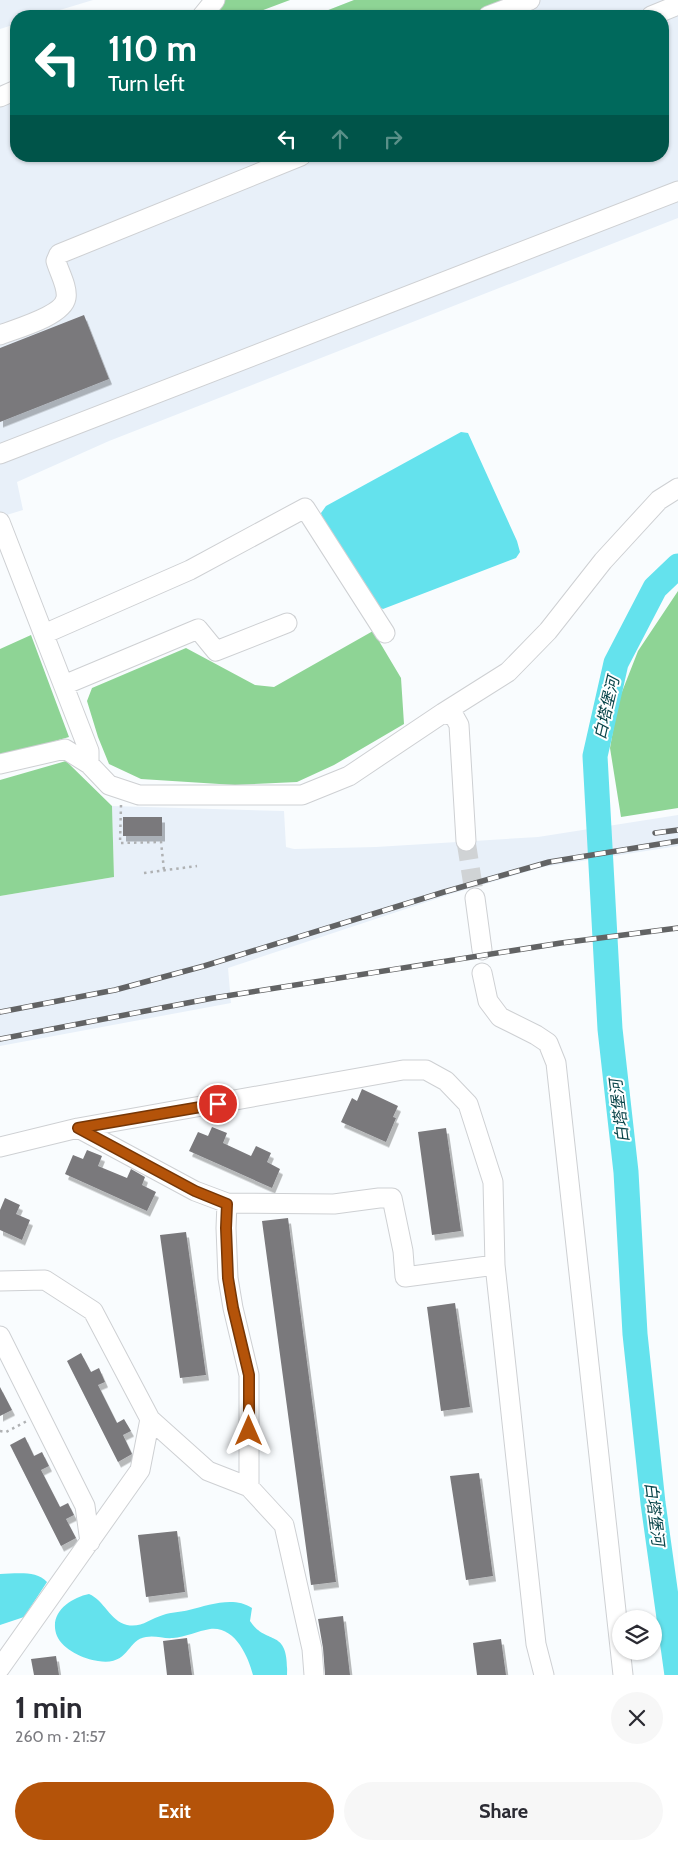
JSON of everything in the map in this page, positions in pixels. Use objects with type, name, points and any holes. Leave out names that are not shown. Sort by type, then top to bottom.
[{"type":"street","points":[[207,10],[215,0]]},
{"type":"street","points":[[504,10],[530,0]]},
{"type":"street","points":[[0,336],[49,316],[61,308],[66,300],[66,289],[56,261],[60,254],[286,162]]},
{"type":"street","points":[[0,454],[678,191]]},
{"type":"street","points":[[0,764],[65,749],[89,764],[109,785],[139,795],[302,795],[349,776],[508,672],[548,631],[603,561],[659,500],[678,488]]},
{"type":"street","points":[[44,634],[190,570],[305,508],[385,633]]},
{"type":"street","points":[[0,522],[89,751],[89,764]]},
{"type":"street","points":[[64,685],[198,629],[216,652],[287,622]]},
{"type":"street","points":[[443,713],[454,716],[459,725],[466,841]]},
{"type":"street","points":[[475,898],[482,950]]},
{"type":"street","points":[[482,973],[488,1002],[500,1017],[536,1034],[548,1043],[556,1063],[623,1675]]},
{"type":"street","points":[[0,1147],[78,1128],[403,1070],[426,1070],[446,1081],[468,1104],[493,1182],[495,1265],[535,1635],[544,1675]]},
{"type":"street","points":[[78,1128],[195,1191],[227,1204],[334,1204],[392,1198],[403,1251],[405,1278],[495,1265]]},
{"type":"street","points":[[227,1204],[228,1278],[249,1375],[249,1488]]},
{"type":"street","points":[[0,1281],[45,1280],[93,1311],[150,1419],[208,1471],[249,1488],[284,1525],[312,1649],[314,1675]]},
{"type":"street","points":[[0,1336],[85,1506],[90,1542]]},
{"type":"street","points":[[0,1668],[140,1470],[150,1419]]},
{"type":"path","points":[[121,789],[120,843],[161,842],[164,870]]},
{"type":"path","points":[[144,873],[197,866]]},
{"type":"path","points":[[0,1431],[6,1432],[39,1415]]},
{"type":"shaded area","points":[[0,0],[93,0],[60,10],[10,10],[10,26],[0,29]]},
{"type":"shaded area","points":[[354,0],[678,0],[678,218],[109,441],[17,482],[23,510],[0,517],[0,107],[10,103],[10,162],[669,162],[669,10],[328,10]]},
{"type":"shaded area","points":[[112,806],[284,811],[286,847],[294,849],[376,847],[538,837],[678,815],[678,846],[543,867],[451,894],[228,968],[231,1003],[0,1046],[0,896],[114,877]]},
{"type":"green space","points":[[225,0],[290,0],[263,10],[216,10]]},
{"type":"green space","points":[[354,0],[509,0],[483,10],[328,10]]},
{"type":"green space","points":[[678,591],[678,808],[621,817],[610,748],[618,702],[638,651]]},
{"type":"green space","points":[[373,631],[401,678],[404,724],[334,765],[297,782],[235,785],[141,779],[109,764],[87,701],[92,688],[186,648],[255,685],[274,687]]},
{"type":"green space","points":[[31,635],[69,737],[0,757],[0,649]]},
{"type":"green space","points":[[66,761],[112,806],[114,877],[0,896],[0,780]]},
{"type":"water","points":[[461,432],[468,433],[517,541],[520,552],[516,558],[383,609],[379,607],[324,524],[321,513],[326,506]]},
{"type":"water","points":[[0,1574],[31,1574],[47,1582],[24,1617],[0,1625]]},
{"type":"water","points":[[89,1594],[99,1601],[121,1623],[132,1626],[166,1614],[213,1604],[229,1602],[245,1604],[252,1608],[250,1621],[257,1629],[281,1643],[287,1660],[287,1675],[253,1675],[248,1659],[239,1644],[227,1632],[219,1629],[210,1629],[173,1638],[146,1637],[140,1639],[116,1660],[108,1662],[80,1656],[69,1650],[60,1641],[55,1628],[56,1620],[62,1608],[68,1603]]},
{"type":"building","points":[[84,315],[109,379],[0,422],[0,348]]},
{"type":"building","points":[[123,817],[162,817],[162,836],[123,836]]},
{"type":"building","points":[[362,1089],[398,1106],[393,1117],[396,1118],[386,1142],[341,1122],[352,1098],[357,1101]]},
{"type":"building","points":[[212,1127],[227,1133],[223,1143],[251,1156],[256,1146],[271,1153],[267,1162],[280,1169],[272,1188],[189,1151],[198,1132],[208,1136]]},
{"type":"building","points":[[446,1128],[461,1231],[432,1235],[418,1132]]},
{"type":"building","points":[[87,1150],[102,1156],[98,1166],[127,1178],[131,1169],[145,1177],[142,1185],[156,1192],[147,1211],[65,1174],[73,1155],[83,1159]]},
{"type":"building","points":[[5,1198],[20,1205],[16,1214],[30,1220],[22,1240],[0,1230],[0,1210]]},
{"type":"building","points":[[288,1218],[336,1582],[311,1585],[262,1221]]},
{"type":"building","points":[[186,1232],[206,1375],[180,1378],[160,1235]]},
{"type":"building","points":[[455,1303],[470,1407],[441,1411],[427,1307]]},
{"type":"building","points":[[81,1353],[91,1372],[99,1368],[105,1382],[98,1385],[117,1423],[124,1419],[131,1431],[123,1435],[132,1454],[118,1462],[67,1361]]},
{"type":"building","points":[[0,1387],[12,1410],[0,1416]]},
{"type":"building","points":[[25,1437],[34,1456],[42,1452],[49,1466],[41,1470],[60,1507],[68,1503],[74,1515],[66,1519],[76,1538],[61,1546],[10,1445]]},
{"type":"building","points":[[479,1473],[493,1576],[466,1580],[450,1476]]},
{"type":"building","points":[[177,1531],[185,1592],[146,1597],[138,1535]]},
{"type":"building","points":[[343,1616],[350,1675],[325,1675],[318,1619]]},
{"type":"building","points":[[187,1638],[192,1675],[167,1675],[163,1641]]},
{"type":"building","points":[[501,1639],[506,1675],[477,1675],[473,1643]]},
{"type":"building","points":[[56,1656],[59,1675],[34,1675],[31,1659]]},
{"type":"waterway","name":"白塔堡河","points":[[677,1675],[653,1503],[635,1334],[626,1172],[610,1029],[595,756],[616,663],[655,588],[678,566]]},
{"type":"tunnel","points":[[466,841],[475,898]]},
{"type":"railway","points":[[655,833],[678,830]]},
{"type":"railway","points":[[0,1012],[115,990],[204,966],[444,892],[549,862],[678,841]]},
{"type":"railway","points":[[0,1039],[213,998],[561,943],[678,928]]},
{"type":"route","points":[[218,1104],[78,1128],[195,1191],[227,1204],[228,1278],[249,1375],[249,1431]]}]
